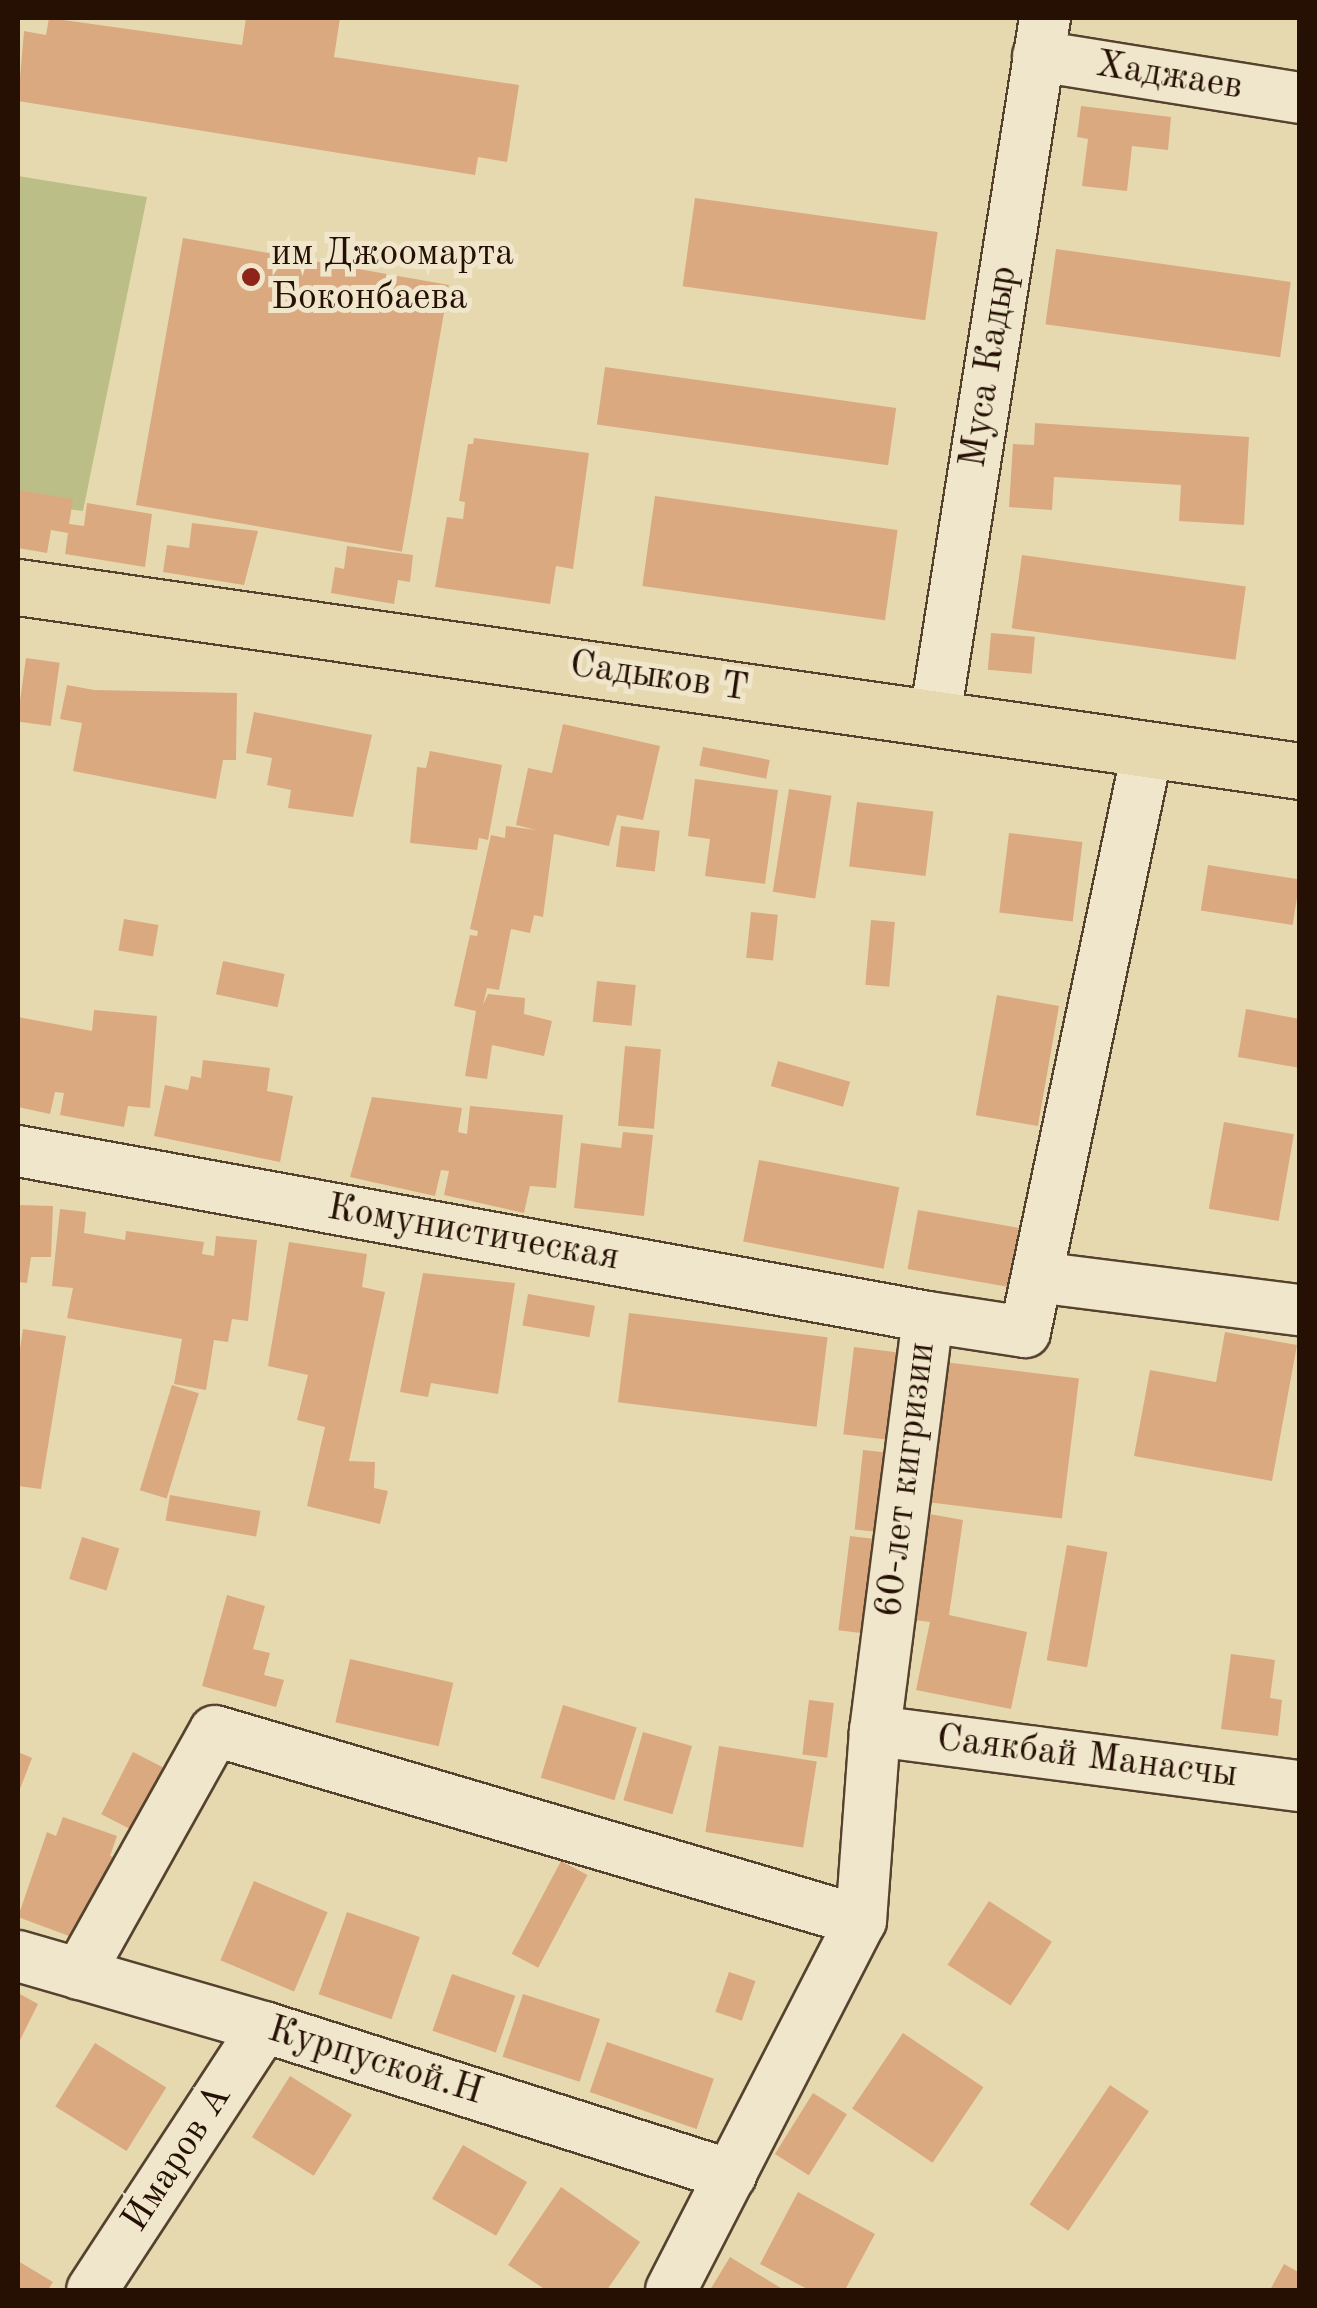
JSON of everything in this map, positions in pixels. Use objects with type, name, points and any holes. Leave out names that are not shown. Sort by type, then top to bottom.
[{"type":"highway","name":"Садыков Т","points":[[18,586],[1300,771]]},
{"type":"street","name":"Хаджаев","points":[[1042,37],[1300,98]]},
{"type":"street","name":"Муса Кадыр","points":[[936,717],[1042,37]]},
{"type":"street","name":"60-лет кигризии","points":[[671,2290],[861,1921],[874,1730],[928,1317],[1026,1332],[1148,748]]},
{"type":"street","name":"Комунистическая","points":[[18,1151],[928,1317]]},
{"type":"street","points":[[1037,1277],[1300,1310]]},
{"type":"street","name":"Саякбай Манасчы","points":[[874,1730],[1300,1786]]},
{"type":"street","points":[[78,1974],[215,1731],[861,1921]]},
{"type":"street","name":"Курпуской.Н","points":[[18,1956],[264,2027],[731,2174]]},
{"type":"street","name":"Имаров А","points":[[92,2290],[264,2027]]},
{"type":"green space","points":[[18,176],[147,197],[83,511],[18,503]]},
{"type":"building","points":[[49,18],[242,45],[246,18],[340,18],[334,57],[519,85],[507,162],[478,157],[475,175],[18,101],[24,31],[46,35]]},
{"type":"building","points":[[1081,106],[1171,117],[1168,150],[1132,146],[1127,191],[1082,186],[1088,139],[1077,137]]},
{"type":"building","points":[[695,198],[938,232],[925,320],[683,286]]},
{"type":"building","points":[[183,238],[449,285],[402,552],[136,505]]},
{"type":"building","points":[[1056,249],[1291,282],[1280,357],[1045,324]]},
{"type":"building","points":[[605,367],[896,408],[888,465],[597,424]]},
{"type":"building","points":[[1035,423],[1249,437],[1244,525],[1179,521],[1181,485],[1054,477],[1052,510],[1009,507],[1013,444],[1034,445]]},
{"type":"building","points":[[474,438],[589,453],[573,569],[556,566],[550,604],[435,587],[447,517],[463,519],[465,502],[459,501],[468,444],[473,444]]},
{"type":"building","points":[[18,490],[73,499],[69,524],[84,526],[87,503],[152,514],[145,567],[65,554],[68,533],[51,530],[47,553],[18,548]]},
{"type":"building","points":[[655,496],[898,530],[885,620],[642,586]]},
{"type":"building","points":[[192,523],[258,531],[244,585],[163,572],[167,545],[189,548]]},
{"type":"building","points":[[347,546],[413,555],[410,582],[398,580],[394,604],[331,593],[335,567],[344,569]]},
{"type":"building","points":[[1022,555],[1246,586],[1236,660],[1012,628]]},
{"type":"building","points":[[991,633],[1035,637],[1032,674],[988,670]]},
{"type":"building","points":[[26,658],[60,663],[51,726],[18,722]]},
{"type":"building","points":[[67,685],[94,690],[237,693],[236,760],[223,760],[216,799],[73,771],[82,723],[60,719]]},
{"type":"building","points":[[254,712],[372,735],[353,817],[288,808],[291,790],[267,785],[272,758],[246,753]]},
{"type":"building","points":[[563,724],[660,746],[643,820],[617,815],[609,846],[554,834],[543,917],[534,915],[530,933],[511,929],[499,990],[487,988],[483,1005],[488,994],[525,998],[524,1014],[552,1021],[544,1056],[492,1045],[487,1079],[465,1076],[476,1011],[454,1006],[470,935],[477,936],[478,931],[470,929],[491,835],[505,838],[506,826],[536,830],[516,825],[528,768],[552,773]]},
{"type":"building","points":[[703,747],[770,760],[766,779],[699,766]]},
{"type":"building","points":[[430,751],[502,765],[488,840],[479,838],[477,850],[410,843],[417,767],[426,768]]},
{"type":"building","points":[[695,779],[778,790],[765,884],[705,876],[710,839],[688,836]]},
{"type":"building","points":[[789,789],[831,796],[815,898],[773,892]]},
{"type":"building","points":[[857,802],[933,811],[926,876],[849,867]]},
{"type":"building","points":[[621,826],[660,831],[655,871],[616,867]]},
{"type":"building","points":[[1009,833],[1082,842],[1073,921],[999,912]]},
{"type":"building","points":[[1208,865],[1300,880],[1293,925],[1201,910]]},
{"type":"building","points":[[751,912],[778,915],[773,961],[746,958]]},
{"type":"building","points":[[124,919],[158,925],[153,957],[118,951]]},
{"type":"building","points":[[871,920],[895,922],[889,987],[865,985]]},
{"type":"building","points":[[223,961],[285,974],[278,1007],[216,994]]},
{"type":"building","points":[[597,981],[636,985],[632,1026],[593,1022]]},
{"type":"building","points":[[997,995],[1059,1006],[1038,1126],[976,1115]]},
{"type":"building","points":[[1246,1009],[1300,1019],[1300,1068],[1238,1057]]},
{"type":"building","points":[[94,1010],[157,1016],[150,1108],[128,1106],[124,1127],[60,1115],[64,1093],[55,1092],[50,1114],[18,1107],[18,1017],[92,1031]]},
{"type":"building","points":[[625,1046],[661,1049],[654,1129],[618,1126]]},
{"type":"building","points":[[203,1060],[270,1068],[267,1091],[293,1096],[280,1162],[154,1136],[165,1085],[188,1090],[191,1076],[201,1078]]},
{"type":"building","points":[[778,1061],[850,1082],[843,1107],[771,1086]]},
{"type":"building","points":[[372,1097],[462,1108],[458,1132],[467,1134],[470,1106],[563,1115],[556,1188],[530,1186],[524,1213],[444,1195],[449,1171],[441,1170],[435,1196],[350,1177]]},
{"type":"building","points":[[1224,1122],[1294,1134],[1279,1221],[1209,1209]]},
{"type":"building","points":[[623,1132],[653,1135],[644,1216],[574,1208],[581,1143],[621,1148]]},
{"type":"building","points":[[759,1160],[899,1187],[884,1269],[743,1241]]},
{"type":"building","points":[[18,1205],[53,1206],[51,1257],[31,1257],[27,1283],[18,1282]]},
{"type":"building","points":[[60,1209],[86,1212],[84,1233],[125,1240],[126,1231],[204,1242],[202,1254],[214,1256],[216,1236],[257,1240],[248,1321],[232,1319],[228,1342],[214,1340],[206,1390],[174,1384],[182,1339],[67,1318],[73,1288],[52,1286]]},
{"type":"building","points":[[918,1210],[1023,1229],[1013,1288],[908,1269]]},
{"type":"building","points":[[289,1242],[367,1254],[362,1287],[385,1292],[349,1461],[375,1462],[374,1488],[388,1491],[380,1524],[307,1506],[325,1427],[297,1420],[308,1375],[268,1366]]},
{"type":"building","points":[[423,1273],[515,1283],[498,1394],[431,1383],[428,1397],[400,1392]]},
{"type":"building","points":[[528,1294],[595,1306],[589,1337],[522,1326]]},
{"type":"building","points":[[629,1313],[828,1337],[817,1427],[618,1402]]},
{"type":"building","points":[[23,1329],[66,1336],[41,1489],[18,1486],[18,1362]]},
{"type":"building","points":[[1225,1332],[1297,1345],[1272,1481],[1134,1456],[1150,1370],[1216,1382]]},
{"type":"building","points":[[854,1347],[909,1354],[898,1441],[843,1434]]},
{"type":"building","points":[[944,1362],[1079,1379],[1062,1519],[927,1502]]},
{"type":"building","points":[[172,1385],[199,1393],[167,1498],[140,1490]]},
{"type":"building","points":[[863,1450],[891,1453],[882,1532],[855,1530]]},
{"type":"building","points":[[170,1495],[261,1511],[256,1537],[165,1521]]},
{"type":"building","points":[[924,1513],[963,1520],[949,1615],[1027,1632],[1011,1709],[916,1690],[930,1622],[908,1619]]},
{"type":"building","points":[[850,1536],[873,1539],[861,1633],[838,1630]]},
{"type":"building","points":[[82,1537],[119,1548],[106,1590],[69,1579]]},
{"type":"building","points":[[1067,1545],[1107,1552],[1087,1667],[1047,1660]]},
{"type":"building","points":[[227,1595],[265,1606],[253,1649],[270,1653],[264,1675],[284,1680],[276,1707],[202,1686]]},
{"type":"building","points":[[1231,1654],[1275,1660],[1270,1698],[1282,1700],[1278,1736],[1221,1729]]},
{"type":"building","points":[[350,1659],[453,1683],[439,1746],[335,1722]]},
{"type":"building","points":[[809,1700],[834,1703],[827,1758],[802,1755]]},
{"type":"building","points":[[563,1705],[637,1728],[614,1800],[541,1778]]},
{"type":"building","points":[[643,1732],[692,1746],[672,1814],[623,1800]]},
{"type":"building","points":[[719,1746],[817,1761],[803,1847],[705,1832]]},
{"type":"building","points":[[18,1752],[32,1758],[18,1794]]},
{"type":"building","points":[[133,1752],[173,1772],[141,1835],[101,1814]]},
{"type":"building","points":[[63,1817],[117,1836],[110,1856],[122,1860],[93,1945],[18,1917],[47,1832],[56,1836]]},
{"type":"building","points":[[561,1861],[587,1875],[538,1968],[512,1954]]},
{"type":"building","points":[[254,1881],[328,1912],[294,1991],[220,1960]]},
{"type":"building","points":[[989,1901],[1052,1942],[1011,2006],[948,1965]]},
{"type":"building","points":[[347,1912],[420,1937],[391,2019],[319,1994]]},
{"type":"building","points":[[729,1972],[755,1981],[742,2021],[715,2012]]},
{"type":"building","points":[[452,1974],[515,1996],[496,2053],[432,2031]]},
{"type":"building","points":[[18,1993],[38,2004],[18,2044]]},
{"type":"building","points":[[523,1994],[600,2019],[580,2082],[503,2057]]},
{"type":"building","points":[[903,2033],[983,2087],[933,2163],[852,2108]]},
{"type":"building","points":[[607,2042],[714,2079],[697,2129],[590,2092]]},
{"type":"building","points":[[95,2043],[166,2088],[126,2151],[55,2107]]},
{"type":"building","points":[[290,2076],[352,2115],[314,2176],[252,2137]]},
{"type":"building","points":[[1110,2085],[1149,2111],[1068,2231],[1029,2204]]},
{"type":"building","points":[[813,2093],[847,2114],[809,2175],[775,2154]]},
{"type":"building","points":[[463,2145],[527,2182],[496,2236],[432,2199]]},
{"type":"building","points":[[561,2187],[640,2242],[607,2290],[546,2290],[508,2265]]},
{"type":"building","points":[[798,2192],[875,2234],[845,2290],[809,2290],[760,2264]]},
{"type":"building","points":[[730,2257],[784,2290],[710,2290]]},
{"type":"building","points":[[18,2261],[53,2282],[48,2290],[18,2290]]},
{"type":"building","points":[[1284,2264],[1300,2273],[1300,2290],[1270,2290]]},
{"type":"place","name":"им Джоомарта Боконбаева","points":[[251,277]]}]
